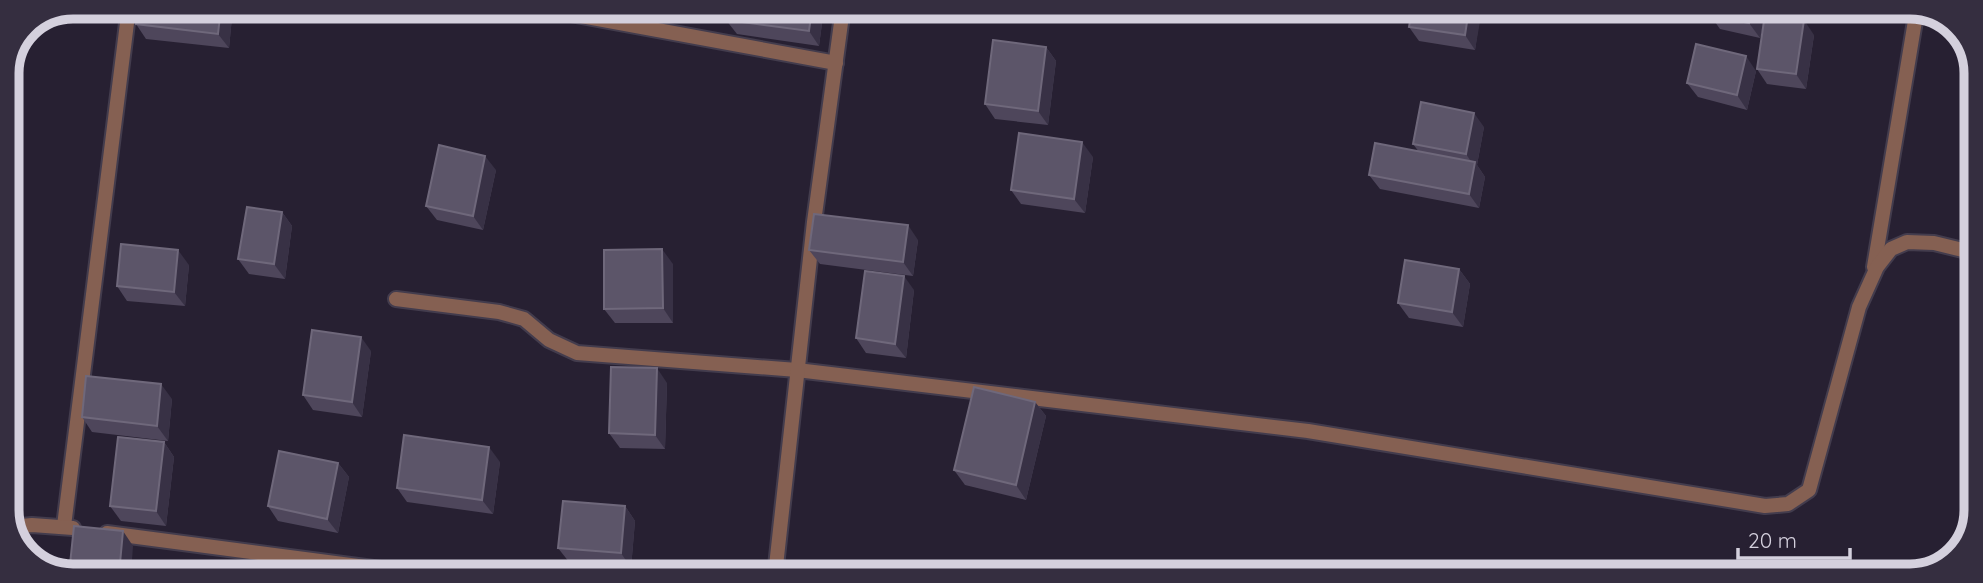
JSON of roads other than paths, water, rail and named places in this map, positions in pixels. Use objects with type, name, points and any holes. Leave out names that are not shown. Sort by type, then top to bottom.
[{"type":"street","points":[[64,526],[127,19]]},
{"type":"street","points":[[597,19],[836,64]]},
{"type":"street","points":[[776,564],[797,370],[842,19]]},
{"type":"street","points":[[1873,277],[1915,20]]},
{"type":"street","points":[[396,299],[499,312],[524,319],[549,340],[577,353],[797,370],[1308,431],[1765,506],[1788,504],[1809,490],[1859,307],[1873,277],[1891,249],[1907,242],[1934,243],[1964,250]]},
{"type":"street","points":[[22,527],[64,526],[338,564]]}]
